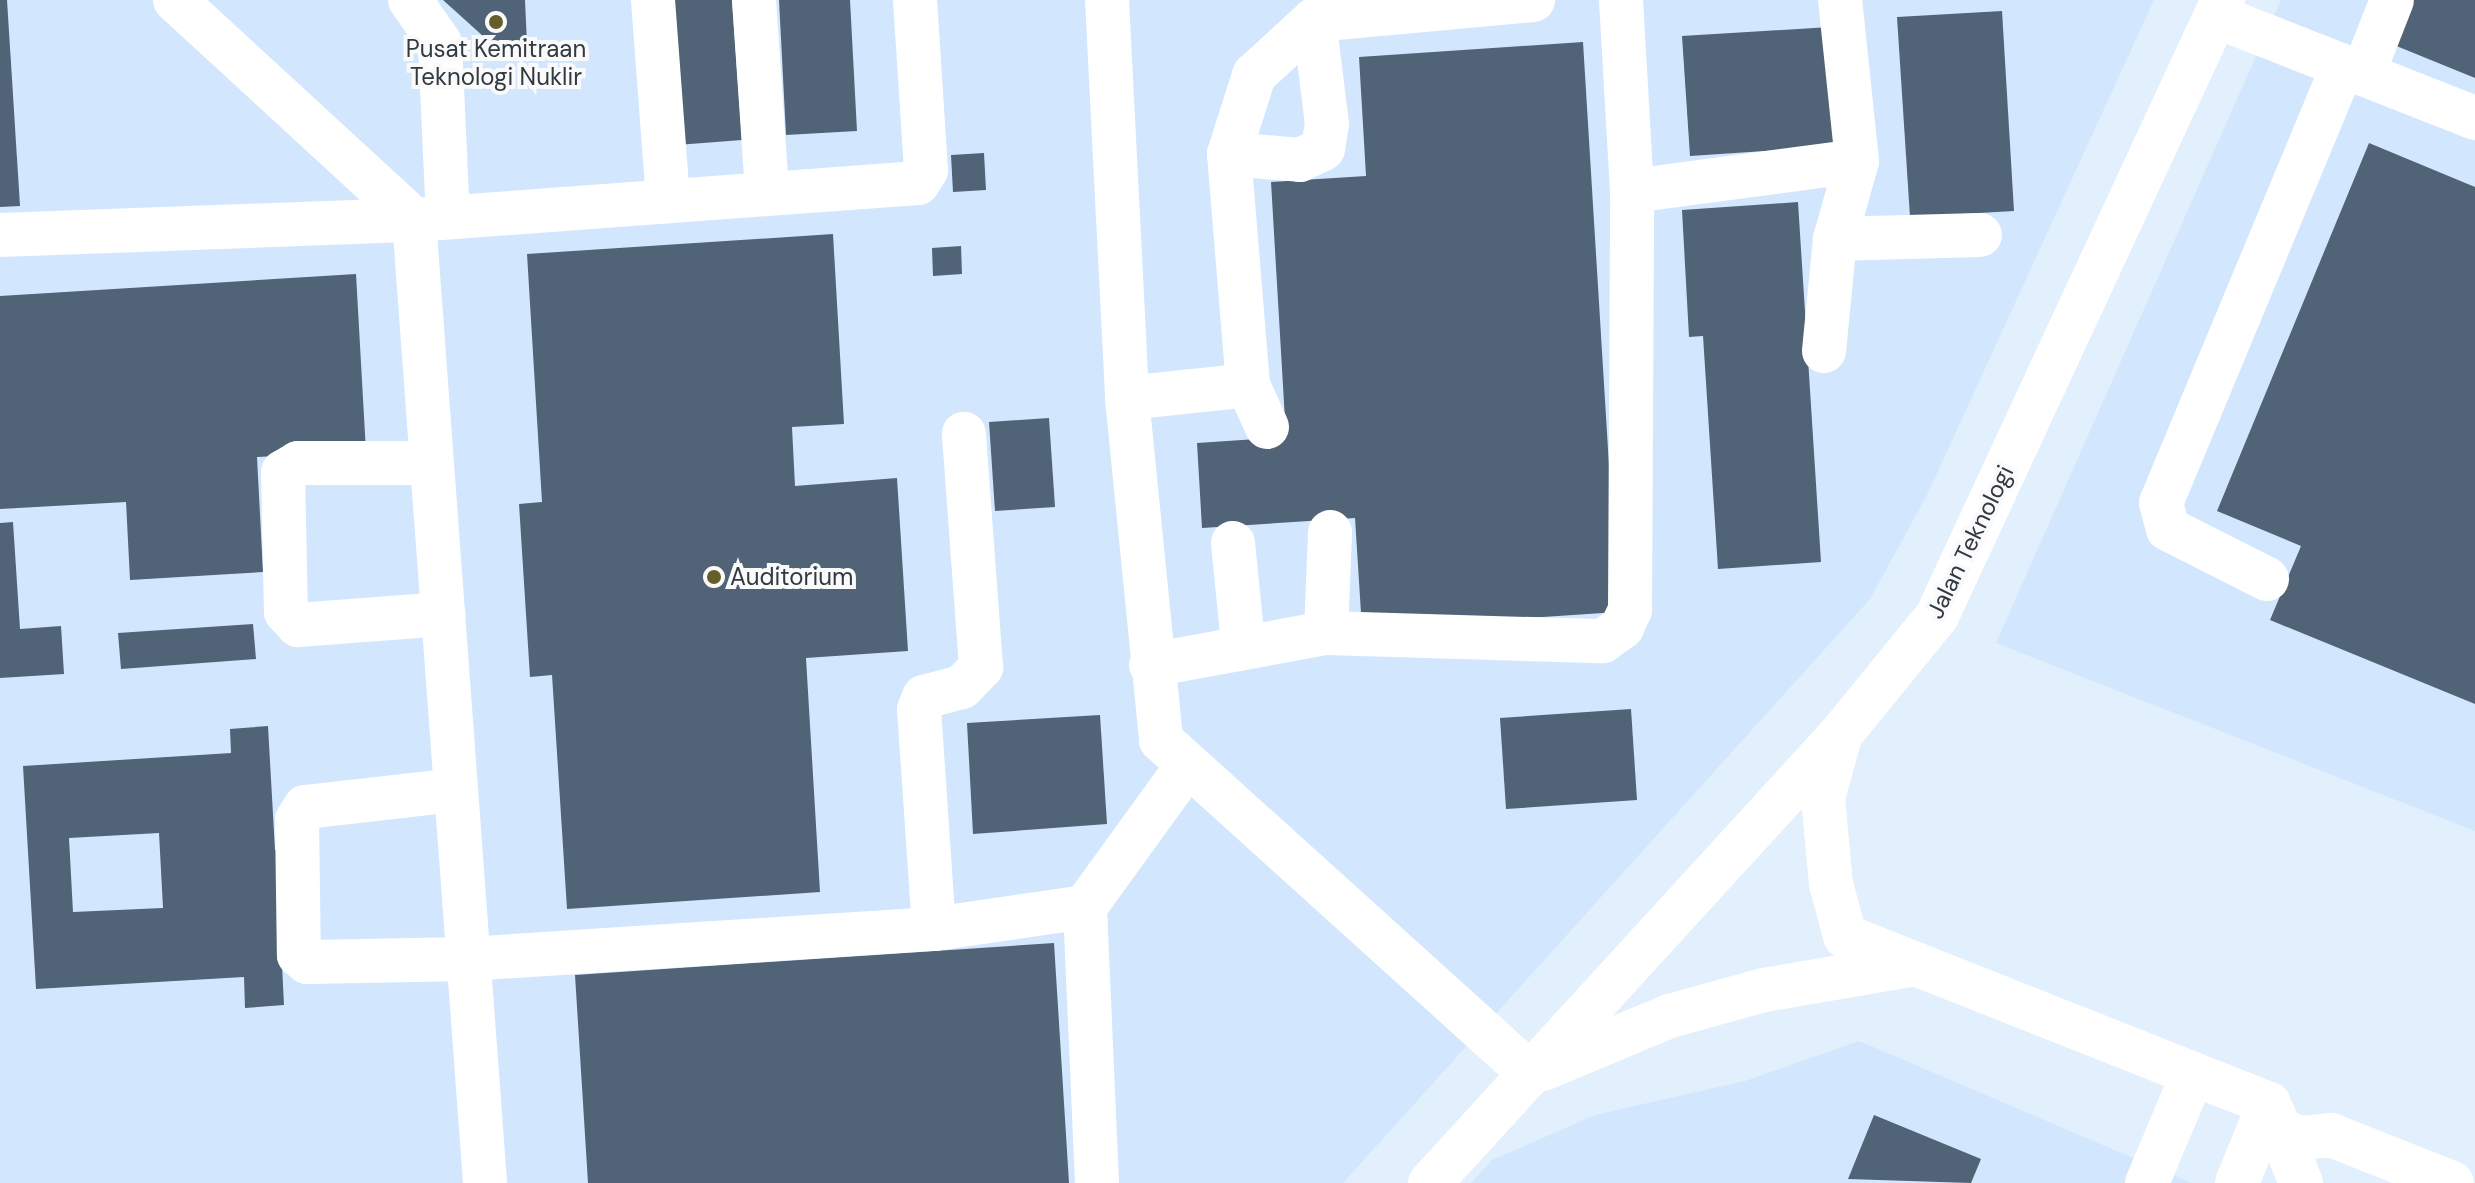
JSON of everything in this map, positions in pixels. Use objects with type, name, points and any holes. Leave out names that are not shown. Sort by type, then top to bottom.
[{"type":"lane","points":[[175,0],[431,218]]},
{"type":"lane","points":[[410,0],[440,43],[431,218],[431,463],[485,1183]]},
{"type":"lane","points":[[653,0],[668,201]]},
{"type":"lane","points":[[754,0],[767,193]]},
{"type":"lane","points":[[0,235],[431,218],[918,183],[926,170],[915,0]]},
{"type":"lane","points":[[1107,0],[1127,398],[1151,665],[1161,740],[1530,1074],[1670,1016],[1764,990],[1916,964]]},
{"type":"lane","points":[[1267,427],[1248,385],[1229,154],[1254,75],[1314,20],[1533,0]]},
{"type":"lane","points":[[1151,665],[1243,643],[1326,633],[1603,641],[1622,627],[1630,610],[1632,191],[1621,0]]},
{"type":"lane","points":[[1824,351],[1835,239],[1857,161],[1840,0]]},
{"type":"lane","points":[[2267,579],[2168,529],[2161,503],[2353,70],[2392,0]]},
{"type":"lane","points":[[2220,8],[2353,70],[2475,118]]},
{"type":"lane","name":"Jalan Teknologi","points":[[1430,1183],[1840,735],[1937,616],[2220,8]]},
{"type":"lane","points":[[1229,154],[1300,160],[1323,149],[1327,124],[1314,20]]},
{"type":"lane","points":[[1632,191],[1857,161]]},
{"type":"lane","points":[[1835,239],[1980,235]]},
{"type":"lane","points":[[1127,398],[1248,385]]},
{"type":"lane","points":[[934,929],[919,710],[924,697],[962,687],[981,667],[964,434]]},
{"type":"lane","points":[[431,463],[298,463],[283,472],[286,612],[298,625],[444,614]]},
{"type":"lane","points":[[1326,633],[1330,532]]},
{"type":"lane","points":[[1233,543],[1243,643]]},
{"type":"lane","points":[[1840,735],[1823,798],[1831,884],[1845,936],[2193,1074],[2275,1117],[2299,1138],[2331,1135],[2452,1183]]},
{"type":"lane","points":[[1097,1183],[1085,907],[1187,766]]},
{"type":"lane","points":[[455,790],[305,807],[297,820],[299,955],[320,966],[468,959],[934,929],[1085,907]]},
{"type":"lane","points":[[2147,1183],[2193,1074]]},
{"type":"lane","points":[[2237,1183],[2275,1117]]},
{"type":"lane","points":[[2275,1117],[2301,1183]]},
{"type":"lane","points":[[2312,1183],[2331,1135]]},
{"type":"shaded area","points":[[0,0],[2154,0],[1927,495],[1870,599],[1343,1183],[0,1183]]},
{"type":"shaded area","points":[[2281,0],[2475,0],[2475,831],[1996,643]]},
{"type":"shaded area","points":[[1859,1041],[2192,1183],[1471,1183],[1492,1160],[1595,1115],[1745,1081]]},
{"type":"building","points":[[0,0],[7,0],[20,206],[0,207]]},
{"type":"building","name":"Pusat Kemitraan Teknologi Nuklir","points":[[443,0],[525,0],[527,44],[494,46]]},
{"type":"building","points":[[666,0],[732,0],[742,140],[677,145]]},
{"type":"building","points":[[779,0],[850,0],[857,131],[786,135]]},
{"type":"building","points":[[2413,0],[2475,0],[2475,78],[2394,45]]},
{"type":"building","points":[[2002,11],[2014,211],[1910,217],[1897,17]]},
{"type":"building","points":[[1830,27],[1837,146],[1690,156],[1682,36]]},
{"type":"building","points":[[1583,42],[1618,612],[1362,629],[1355,518],[1202,528],[1197,443],[1286,437],[1271,182],[1366,176],[1359,57]]},
{"type":"building","points":[[2369,143],[2475,187],[2475,704],[2270,620],[2301,546],[2217,511]]},
{"type":"building","points":[[984,153],[986,190],[953,192],[951,155]]},
{"type":"building","points":[[1798,202],[1821,562],[1718,569],[1703,336],[1689,337],[1682,210]]},
{"type":"building","name":"Auditorium","points":[[833,234],[844,424],[792,427],[795,486],[897,478],[908,651],[806,658],[820,892],[567,909],[552,675],[530,677],[519,504],[542,502],[527,254]]},
{"type":"building","points":[[961,246],[962,274],[933,276],[932,248]]},
{"type":"building","points":[[356,274],[366,452],[257,457],[263,572],[130,580],[126,502],[0,509],[0,296]]},
{"type":"building","points":[[1049,418],[1055,507],[995,511],[989,422]]},
{"type":"building","points":[[13,522],[20,629],[61,626],[64,674],[0,678],[0,523]]},
{"type":"building","points":[[253,624],[256,659],[121,669],[118,633]]},
{"type":"building","points":[[1631,709],[1637,800],[1506,809],[1500,718]]},
{"type":"building","points":[[1100,715],[1107,824],[973,834],[967,723]]},
{"type":"building","points":[[268,726],[275,850],[294,849],[278,884],[284,1005],[245,1008],[244,977],[36,989],[23,766],[231,753],[230,729]],"holes":[[[159,833],[163,908],[73,912],[69,838]]]},
{"type":"building","points":[[1054,943],[1069,1183],[588,1183],[575,975]]},
{"type":"building","points":[[1874,1115],[1981,1159],[1971,1183],[1848,1179]]},
{"type":"place","name":"Pusat Kemitraan Teknologi Nuklir","points":[[496,22]]},
{"type":"place","name":"Auditorium","points":[[714,577]]}]
